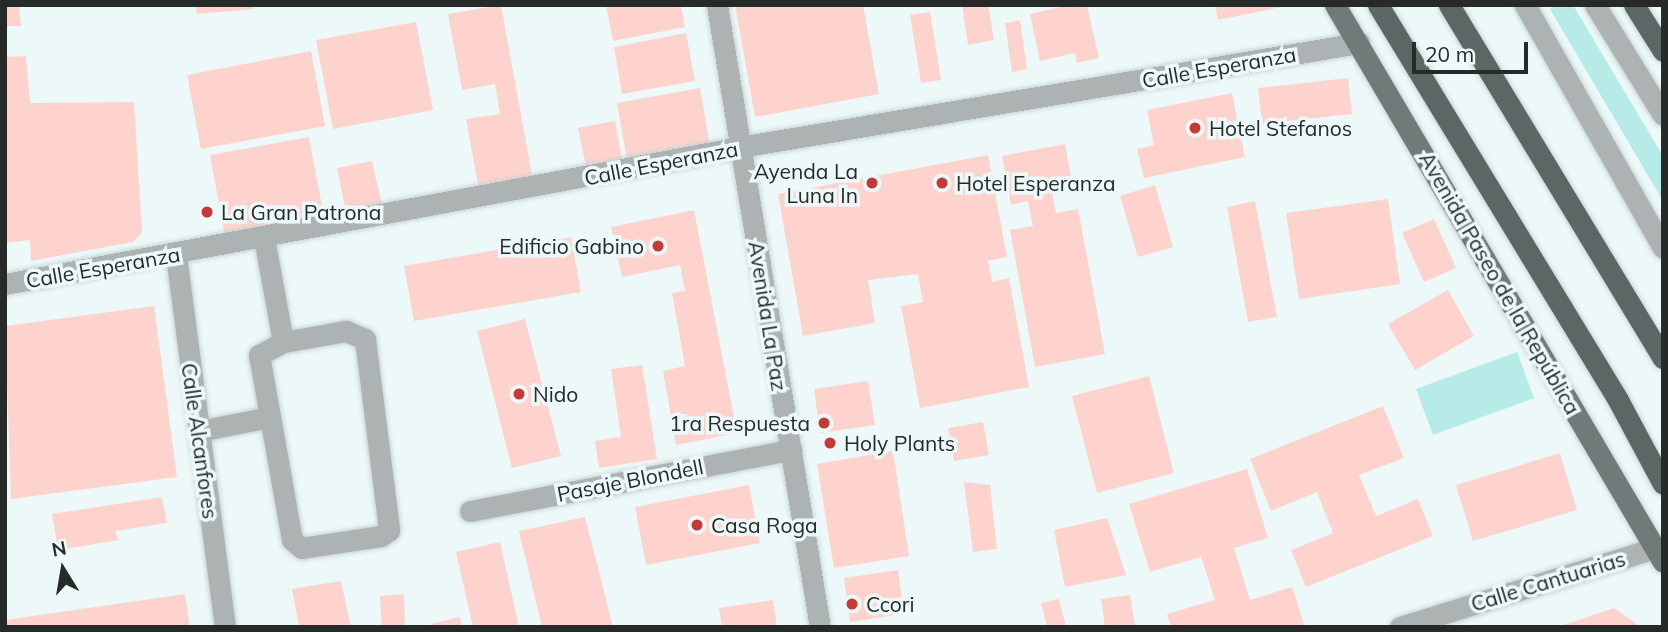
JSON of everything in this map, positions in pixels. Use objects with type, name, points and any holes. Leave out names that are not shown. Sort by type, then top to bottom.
[{"type":"highway","points":[[1378,5],[1618,400],[1663,484]]},
{"type":"highway","points":[[1449,5],[1663,358]]},
{"type":"highway","points":[[1634,5],[1663,51]]},
{"type":"main road","name":"Avenida Paseo de la República","points":[[1335,5],[1659,555]]},
{"type":"street","name":"Avenida La Paz","points":[[717,5],[820,627]]},
{"type":"street","points":[[1525,5],[1663,248]]},
{"type":"street","points":[[1595,5],[1663,115]]},
{"type":"street","name":"Calle Esperanza","points":[[5,284],[176,255],[740,147],[1359,43]]},
{"type":"street","points":[[264,238],[283,342]]},
{"type":"street","name":"Calle Alcanfores","points":[[176,255],[225,627]]},
{"type":"street","points":[[346,331],[365,340],[389,530],[316,549],[292,540],[270,417],[259,355],[283,342],[346,331]]},
{"type":"street","points":[[199,431],[270,417]]},
{"type":"street","name":"Pasaje Blondell","points":[[470,511],[791,450]]},
{"type":"street","name":"Calle Cantuarias","points":[[1400,627],[1659,555]]},
{"type":"shaded area","points":[[1557,5],[1573,5],[1663,156],[1663,201],[1550,9]]},
{"type":"shaded area","points":[[1517,352],[1534,398],[1433,435],[1416,389]]},
{"type":"building","points":[[5,5],[19,5],[21,26],[5,26]]},
{"type":"building","points":[[195,5],[253,5],[254,9],[197,14]]},
{"type":"building","points":[[501,5],[533,180],[479,190],[466,119],[500,114],[495,84],[462,90],[448,14]]},
{"type":"building","points":[[606,5],[681,5],[685,27],[613,41]]},
{"type":"building","points":[[735,5],[863,5],[879,94],[755,117]]},
{"type":"building","points":[[962,5],[988,5],[994,40],[968,45]]},
{"type":"building","points":[[1069,5],[1087,5],[1099,58],[1077,63],[1075,53],[1040,61],[1030,14]]},
{"type":"building","points":[[1215,5],[1286,5],[1286,6],[1218,20]]},
{"type":"building","points":[[930,12],[941,80],[921,83],[910,15]]},
{"type":"building","points":[[1020,20],[1027,69],[1012,72],[1005,23]]},
{"type":"building","points":[[416,22],[433,110],[333,129],[316,40]]},
{"type":"building","points":[[686,33],[695,81],[622,94],[614,47]]},
{"type":"building","points":[[311,51],[325,126],[201,149],[187,75]]},
{"type":"building","points":[[26,56],[30,103],[134,102],[142,233],[133,242],[31,261],[30,240],[5,243],[5,57]]},
{"type":"building","points":[[1348,78],[1352,114],[1262,124],[1258,88]]},
{"type":"building","points":[[700,88],[710,146],[627,160],[617,103]]},
{"type":"building","name":"Hotel Stefanos","points":[[1232,93],[1245,157],[1144,178],[1137,149],[1154,145],[1147,110]]},
{"type":"building","points":[[615,121],[622,159],[586,166],[578,128]]},
{"type":"building","points":[[309,137],[324,217],[225,236],[210,155]]},
{"type":"building","points":[[1065,144],[1073,187],[1052,191],[1056,213],[1078,209],[1105,354],[1035,367],[1010,230],[1033,226],[1028,201],[1011,205],[1002,156]]},
{"type":"building","points":[[988,155],[1007,257],[988,261],[992,282],[1009,278],[1029,387],[920,408],[901,306],[923,302],[918,274],[868,280],[875,323],[803,336],[778,194]]},
{"type":"building","points":[[372,161],[383,209],[347,217],[337,168]]},
{"type":"building","points":[[1155,185],[1173,247],[1138,257],[1120,196]]},
{"type":"building","points":[[1388,199],[1400,284],[1299,299],[1286,213]]},
{"type":"building","points":[[1255,201],[1277,317],[1248,322],[1227,207]]},
{"type":"building","points":[[694,210],[737,433],[676,445],[663,371],[685,366],[672,293],[685,291],[680,265],[622,277],[611,227]]},
{"type":"building","points":[[1434,219],[1456,268],[1424,282],[1402,233]]},
{"type":"building","points":[[571,237],[581,292],[414,321],[404,266]]},
{"type":"building","points":[[1448,290],[1474,336],[1415,370],[1388,324]]},
{"type":"building","points":[[154,306],[177,477],[11,499],[5,326]]},
{"type":"building","name":"Nido","points":[[525,319],[561,456],[512,468],[477,331]]},
{"type":"building","points":[[642,365],[657,459],[599,468],[595,441],[621,437],[611,369]]},
{"type":"building","points":[[1149,376],[1174,473],[1097,493],[1072,396]]},
{"type":"building","points":[[868,381],[875,425],[820,433],[814,389]]},
{"type":"building","points":[[1383,406],[1404,458],[1359,475],[1376,516],[1418,499],[1433,536],[1306,587],[1291,550],[1333,533],[1317,492],[1271,511],[1250,459]]},
{"type":"building","points":[[983,422],[989,455],[954,461],[948,428]]},
{"type":"building","points":[[893,451],[909,556],[834,568],[817,464]]},
{"type":"building","points":[[1560,453],[1577,510],[1473,541],[1456,485]]},
{"type":"building","points":[[1247,469],[1268,538],[1234,548],[1250,600],[1292,587],[1305,627],[1171,627],[1167,614],[1215,600],[1201,557],[1150,572],[1129,504]]},
{"type":"building","points":[[964,482],[990,485],[997,549],[973,552]]},
{"type":"building","name":"Casa Roga","points":[[749,485],[760,543],[646,565],[635,507]]},
{"type":"building","points":[[162,497],[167,523],[115,531],[119,540],[58,550],[52,514]]},
{"type":"building","points":[[585,517],[613,627],[542,627],[519,531]]},
{"type":"building","points":[[1107,518],[1126,575],[1065,587],[1054,530]]},
{"type":"building","points":[[500,542],[519,627],[473,627],[456,552]]},
{"type":"building","points":[[898,570],[904,614],[850,622],[844,578]]},
{"type":"building","points":[[341,581],[351,627],[299,627],[292,589]]},
{"type":"building","points":[[185,594],[190,627],[5,627],[5,620]]},
{"type":"building","points":[[404,594],[405,627],[382,627],[380,596]]},
{"type":"building","points":[[1130,595],[1135,627],[1105,627],[1101,599]]},
{"type":"building","points":[[1059,599],[1066,627],[1047,627],[1041,603]]},
{"type":"building","points":[[773,600],[777,627],[722,627],[719,608]]},
{"type":"building","points":[[1614,608],[1641,627],[1561,627],[1561,626]]},
{"type":"building","points":[[460,617],[462,627],[432,627],[431,624]]},
{"type":"place","name":"Hotel Stefanos","points":[[1195,128]]},
{"type":"place","name":"Ayenda La Luna In","points":[[872,183]]},
{"type":"place","name":"Hotel Esperanza","points":[[942,183]]},
{"type":"place","name":"La Gran Patrona","points":[[207,212]]},
{"type":"place","name":"Edificio Gabino","points":[[658,246]]},
{"type":"place","name":"Nido","points":[[519,394]]},
{"type":"place","name":"1ra Respuesta","points":[[824,423]]},
{"type":"place","name":"Holy Plants","points":[[830,443]]},
{"type":"place","name":"Casa Roga","points":[[697,525]]},
{"type":"place","name":"Ccori","points":[[852,604]]}]
